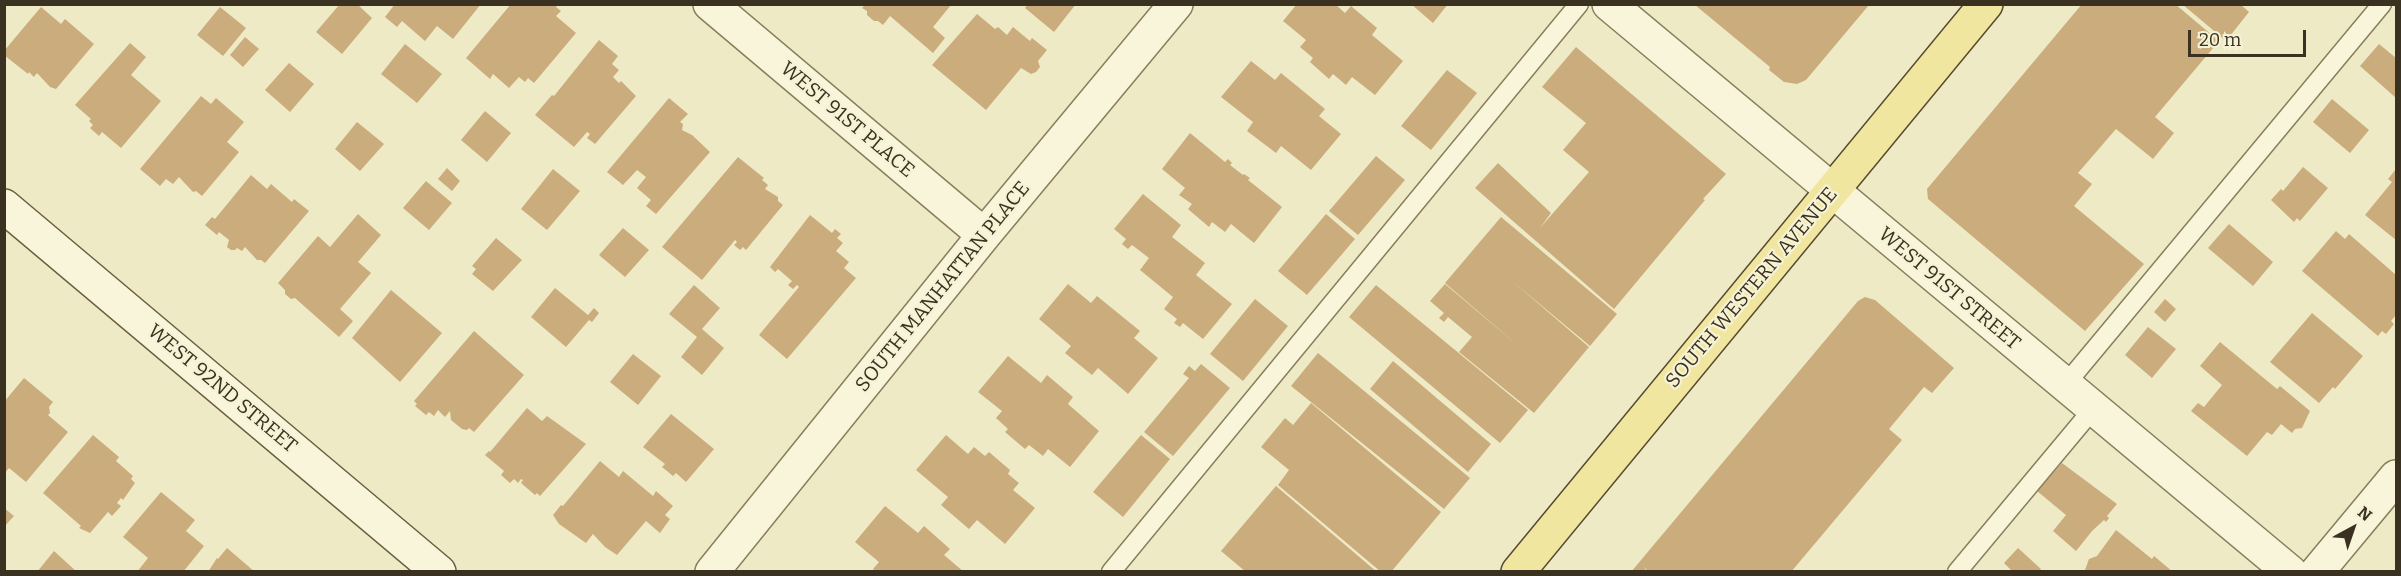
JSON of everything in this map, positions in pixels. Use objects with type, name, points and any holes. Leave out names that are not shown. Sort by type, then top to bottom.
[{"type":"main road","name":"SOUTH WESTERN AVENUE","points":[[1518,572],[1986,4]]},
{"type":"street","name":"WEST 91ST PLACE","points":[[710,4],[984,234]]},
{"type":"street","name":"SOUTH MANHATTAN PLACE","points":[[712,572],[984,234],[1176,4]]},
{"type":"street","name":"WEST 91ST STREET","points":[[1610,4],[2290,572]]},
{"type":"street","name":"WEST 92ND STREET","points":[[4,206],[439,572]]},
{"type":"street","points":[[2318,572],[2397,477]]},
{"type":"lane","points":[[1111,572],[1579,4]]},
{"type":"lane","points":[[2065,385],[2382,4]]},
{"type":"lane","points":[[1957,572],[2093,409]]},
{"type":"building","points":[[340,4],[357,4],[372,18],[342,54],[316,32]]},
{"type":"building","points":[[395,4],[481,4],[453,39],[437,26],[425,41],[402,21],[397,27],[385,17]]},
{"type":"building","points":[[511,4],[558,4],[556,7],[561,11],[556,16],[576,33],[534,83],[528,78],[525,82],[519,77],[509,88],[493,74],[490,79],[466,58]]},
{"type":"building","points":[[1028,4],[1076,4],[1054,32],[1025,8]]},
{"type":"building","points":[[1297,4],[1335,4],[1345,13],[1351,6],[1377,28],[1372,35],[1403,61],[1375,95],[1352,77],[1346,85],[1333,74],[1329,79],[1310,62],[1313,58],[1300,47],[1306,40],[1283,21]]},
{"type":"building","points":[[1411,4],[1448,4],[1433,23]]},
{"type":"building","points":[[2082,4],[2175,4],[2219,41],[2155,117],[2174,133],[2153,159],[2116,129],[2078,173],[2092,184],[2074,206],[2144,264],[2085,331],[1928,199],[1927,189]]},
{"type":"building","points":[[2182,4],[2240,4],[2249,12],[2226,41]]},
{"type":"building","points":[[865,5],[951,5],[933,27],[945,38],[933,53],[890,16],[883,25],[874,21],[862,8]]},
{"type":"building","points":[[1695,5],[1869,5],[1806,80],[1797,84],[1784,82],[1769,70],[1770,67]]},
{"type":"building","points":[[41,7],[61,24],[65,19],[94,44],[56,89],[50,87],[37,73],[34,77],[29,72],[28,74],[4,55],[4,51]]},
{"type":"building","points":[[220,7],[246,28],[223,56],[197,35]]},
{"type":"building","points":[[977,14],[995,29],[998,27],[1007,35],[1013,27],[1030,41],[1032,38],[1047,50],[1038,61],[1040,67],[1036,72],[1031,74],[1021,68],[986,110],[932,65]]},
{"type":"building","points":[[245,37],[259,49],[243,67],[230,55]]},
{"type":"building","points":[[599,40],[618,56],[612,64],[619,70],[613,77],[619,83],[621,81],[636,96],[595,144],[587,138],[590,134],[587,132],[574,147],[535,115],[552,95],[554,96]]},
{"type":"building","points":[[130,43],[146,57],[131,75],[161,101],[121,148],[102,132],[99,136],[90,128],[93,125],[89,121],[91,119],[75,105]]},
{"type":"building","points":[[405,44],[442,74],[417,103],[381,74]]},
{"type":"building","points":[[2379,44],[2396,58],[2396,98],[2360,66]]},
{"type":"building","points":[[1576,47],[1726,174],[1614,309],[1475,188],[1498,163],[1551,213],[1540,228],[1589,172],[1563,150],[1586,123],[1542,87]]},
{"type":"building","points":[[1251,61],[1275,80],[1281,73],[1325,109],[1319,116],[1341,134],[1311,170],[1281,146],[1276,153],[1247,131],[1253,122],[1221,97]]},
{"type":"building","points":[[289,63],[314,84],[290,112],[265,90]]},
{"type":"building","points":[[1447,70],[1477,93],[1431,150],[1401,126]]},
{"type":"building","points":[[201,96],[211,104],[216,98],[244,122],[227,142],[239,152],[202,196],[196,191],[193,192],[179,177],[173,184],[166,179],[160,186],[140,169]]},
{"type":"building","points":[[669,98],[688,114],[680,122],[683,124],[682,130],[692,135],[710,152],[656,214],[646,206],[651,200],[637,188],[646,177],[637,170],[623,185],[607,172]]},
{"type":"building","points":[[2332,99],[2369,130],[2350,153],[2313,122]]},
{"type":"building","points":[[485,111],[511,133],[487,162],[461,140]]},
{"type":"building","points":[[357,122],[384,144],[360,171],[335,149]]},
{"type":"building","points":[[1190,133],[1225,162],[1228,159],[1232,163],[1230,165],[1250,178],[1248,180],[1282,207],[1254,243],[1231,224],[1225,232],[1212,222],[1209,227],[1188,209],[1192,204],[1179,195],[1185,188],[1162,169]]},
{"type":"building","points":[[1376,156],[1405,180],[1358,235],[1329,211]]},
{"type":"building","points":[[738,157],[764,178],[762,180],[768,185],[765,189],[778,197],[778,201],[783,205],[746,250],[743,247],[740,250],[734,245],[737,242],[735,240],[702,280],[662,247]]},
{"type":"building","points":[[2303,167],[2328,188],[2300,221],[2297,218],[2294,222],[2271,200],[2281,189],[2283,191]]},
{"type":"building","points":[[447,168],[460,181],[452,191],[438,179]]},
{"type":"building","points":[[553,169],[580,191],[547,230],[521,209]]},
{"type":"building","points":[[2396,169],[2396,240],[2365,215],[2392,182],[2388,179]]},
{"type":"building","points":[[251,175],[267,189],[271,184],[292,202],[294,199],[309,211],[265,263],[257,260],[245,247],[242,251],[237,248],[231,250],[227,247],[229,240],[219,232],[217,235],[205,225],[212,217],[215,219]]},
{"type":"building","points":[[426,181],[452,203],[429,230],[403,208]]},
{"type":"building","points":[[1143,194],[1181,225],[1172,237],[1205,263],[1196,275],[1232,304],[1203,339],[1183,323],[1180,327],[1174,323],[1177,319],[1164,309],[1173,297],[1140,270],[1149,258],[1132,245],[1128,249],[1122,244],[1126,239],[1114,229]]},
{"type":"building","points":[[358,214],[381,235],[358,262],[371,273],[340,309],[353,321],[339,337],[295,298],[291,299],[285,294],[285,290],[278,283],[318,236],[330,247]]},
{"type":"building","points":[[1326,214],[1355,239],[1307,295],[1278,271]]},
{"type":"building","points":[[810,215],[832,233],[835,229],[841,234],[837,238],[843,243],[836,251],[849,262],[844,268],[856,278],[787,359],[759,335],[799,287],[797,285],[793,289],[788,285],[792,281],[778,269],[775,272],[770,267]]},
{"type":"building","points":[[1501,217],[1617,314],[1590,346],[1512,281],[1589,347],[1534,413],[1459,352],[1472,337],[1448,317],[1444,322],[1439,318],[1444,313],[1430,301],[1445,284],[1522,349],[1445,283]]},
{"type":"building","points":[[2229,224],[2273,262],[2253,286],[2208,248]]},
{"type":"building","points":[[623,228],[649,250],[625,277],[599,255]]},
{"type":"building","points":[[2336,231],[2345,239],[2349,234],[2396,275],[2396,315],[2391,321],[2394,324],[2386,334],[2382,331],[2378,336],[2302,271]]},
{"type":"building","points":[[496,238],[522,260],[493,291],[472,274],[476,269],[472,266]]},
{"type":"building","points":[[1068,284],[1091,303],[1097,296],[1140,331],[1134,338],[1158,358],[1128,394],[1098,368],[1092,375],[1065,353],[1071,346],[1039,319]]},
{"type":"building","points":[[694,285],[720,308],[702,329],[724,348],[702,375],[681,357],[697,337],[669,314]]},
{"type":"building","points":[[1376,285],[1528,410],[1500,443],[1349,317]]},
{"type":"building","points":[[555,288],[588,315],[594,308],[599,313],[592,322],[589,320],[566,347],[531,317]]},
{"type":"building","points":[[391,290],[442,333],[400,382],[352,338]]},
{"type":"building","points":[[1865,297],[1875,300],[1954,368],[1932,393],[1924,387],[1889,429],[1902,440],[1791,572],[1649,572],[1644,567],[1647,572],[1631,572],[1858,301]]},
{"type":"building","points":[[1255,299],[1288,326],[1243,381],[1210,354]]},
{"type":"building","points":[[2165,299],[2176,309],[2165,322],[2154,312]]},
{"type":"building","points":[[2312,313],[2363,356],[2335,389],[2333,387],[2319,403],[2270,362]]},
{"type":"building","points":[[2148,327],[2176,349],[2152,378],[2125,355]]},
{"type":"building","points":[[474,331],[524,375],[474,432],[469,428],[462,429],[451,420],[450,411],[445,417],[438,410],[434,416],[429,412],[426,415],[415,406],[417,404],[414,401]]},
{"type":"building","points":[[2220,342],[2277,389],[2280,386],[2310,411],[2302,428],[2295,429],[2292,433],[2281,424],[2272,435],[2267,432],[2247,456],[2191,411],[2198,403],[2204,407],[2222,385],[2200,366]]},
{"type":"building","points":[[1318,353],[1470,478],[1444,509],[1291,386]]},
{"type":"building","points":[[633,354],[661,376],[638,405],[610,382]]},
{"type":"building","points":[[1008,356],[1041,383],[1047,375],[1073,397],[1068,404],[1099,431],[1070,467],[1048,449],[1043,456],[1029,445],[1025,449],[1005,432],[1008,429],[996,418],[1002,411],[978,392]]},
{"type":"building","points":[[1393,361],[1491,444],[1468,472],[1370,389]]},
{"type":"building","points":[[1201,364],[1230,388],[1173,456],[1144,432],[1189,378],[1183,374],[1189,366],[1195,371]]},
{"type":"building","points":[[24,378],[53,402],[49,407],[48,415],[68,432],[26,482],[9,468],[4,474],[4,402]]},
{"type":"building","points":[[1311,403],[1441,512],[1391,572],[1381,572],[1278,485],[1289,470],[1261,447],[1285,418],[1293,425]]},
{"type":"building","points":[[527,408],[542,421],[547,416],[586,444],[540,496],[537,493],[535,495],[521,483],[523,480],[521,479],[518,483],[514,479],[510,483],[501,475],[504,471],[485,455]]},
{"type":"building","points":[[671,414],[714,449],[686,482],[676,473],[673,476],[662,467],[665,464],[643,447]]},
{"type":"building","points":[[93,435],[119,457],[116,461],[133,476],[131,479],[135,483],[123,500],[121,498],[117,503],[121,506],[112,516],[108,512],[90,533],[79,528],[81,526],[43,493]]},
{"type":"building","points":[[946,435],[968,454],[974,447],[985,456],[989,452],[1010,470],[1008,474],[1019,483],[1013,490],[1035,508],[1005,544],[977,520],[969,529],[941,505],[948,497],[916,470]]},
{"type":"building","points":[[1141,435],[1170,459],[1123,517],[1093,492]]},
{"type":"building","points":[[600,461],[619,477],[623,471],[653,496],[656,491],[673,506],[665,515],[670,519],[660,533],[646,521],[617,555],[605,547],[593,534],[586,543],[559,524],[553,515]]},
{"type":"building","points":[[2062,463],[2117,504],[2107,516],[2109,518],[2106,522],[2104,520],[2092,531],[2076,551],[2053,531],[2066,515],[2037,491]]},
{"type":"building","points":[[1276,486],[1377,572],[1246,572],[1221,551]]},
{"type":"building","points":[[161,492],[195,520],[186,531],[204,546],[183,572],[137,572],[148,558],[123,537]]},
{"type":"building","points":[[885,506],[918,533],[924,526],[950,549],[944,555],[964,572],[876,572],[873,569],[879,562],[855,542]]},
{"type":"building","points":[[4,508],[14,516],[4,527]]},
{"type":"building","points":[[2116,530],[2152,559],[2154,556],[2173,572],[2087,572],[2085,570],[2089,559],[2097,556]]},
{"type":"building","points":[[227,548],[255,572],[208,572]]},
{"type":"building","points":[[2018,548],[2041,569],[2039,572],[2013,572],[2004,563]]},
{"type":"building","points":[[54,551],[77,572],[37,572]]}]
